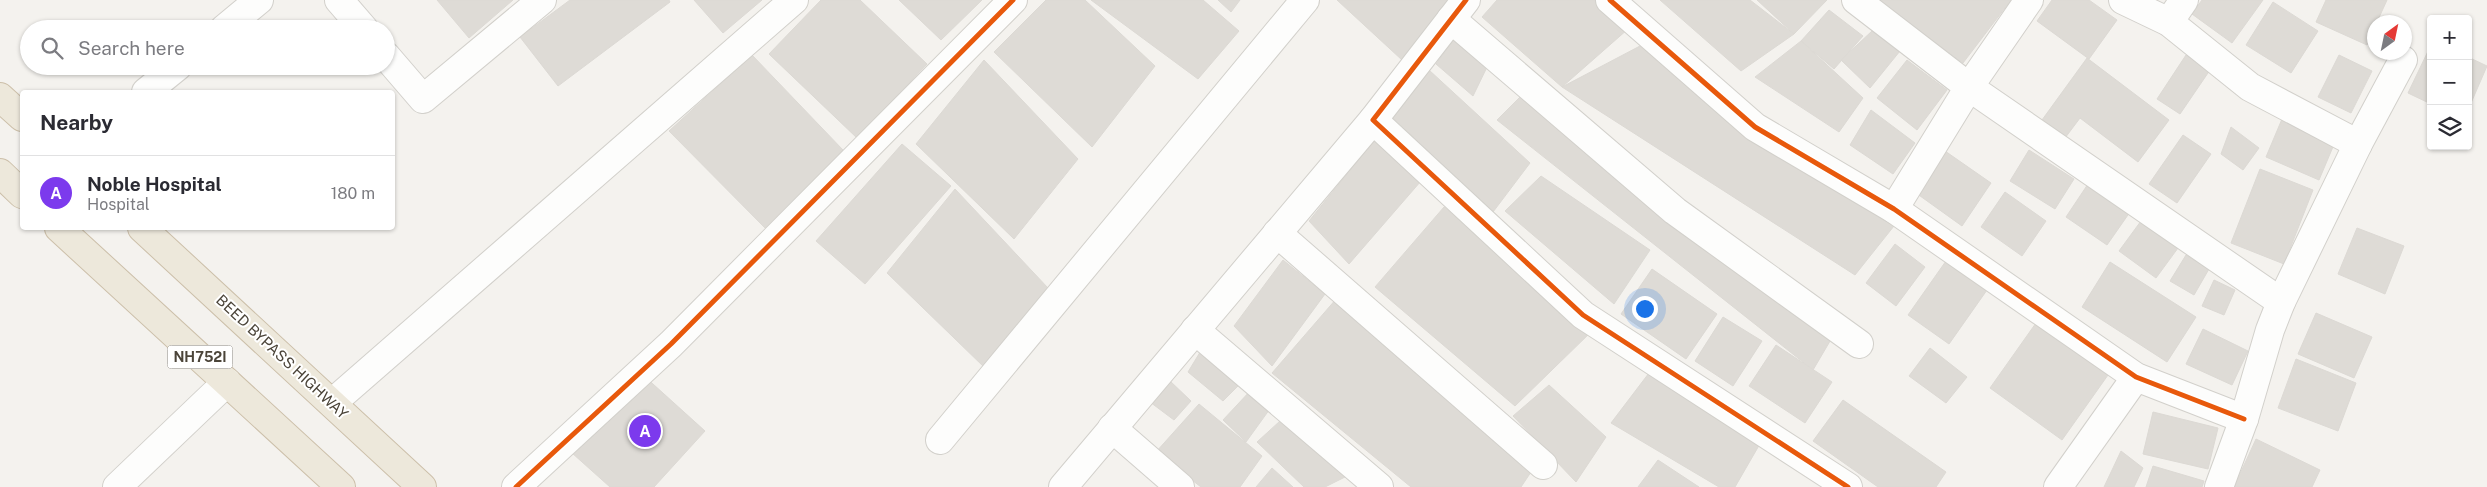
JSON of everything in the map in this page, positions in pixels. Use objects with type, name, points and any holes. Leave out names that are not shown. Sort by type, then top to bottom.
[{"type":"highway","points":[[0,96],[20,115]]},
{"type":"highway","points":[[0,173],[20,192]]},
{"type":"highway","name":"NH752I","points":[[61,230],[341,487]]},
{"type":"highway","name":"BEED BYPASS HIGHWAY","points":[[144,230],[422,487]]},
{"type":"street","points":[[235,20],[259,0]]},
{"type":"street","points":[[339,0],[356,20]]},
{"type":"street","points":[[395,66],[423,99],[542,0]]},
{"type":"street","points":[[332,403],[794,0]]},
{"type":"street","points":[[516,487],[671,344],[1013,0]]},
{"type":"street","points":[[940,440],[1305,0]]},
{"type":"street","points":[[1610,0],[1755,127],[1894,209],[2136,378],[2244,419]]},
{"type":"street","points":[[1856,0],[1969,87],[2281,302]]},
{"type":"street","points":[[1894,209],[1969,87],[2029,0]]},
{"type":"street","points":[[2123,0],[2177,11],[2250,86],[2358,144]]},
{"type":"street","points":[[1063,487],[1373,120],[1459,10],[1675,211],[1859,344]]},
{"type":"street","points":[[2220,487],[2244,419],[2270,330],[2281,302],[2358,144],[2403,60]]},
{"type":"street","points":[[148,90],[167,75]]},
{"type":"street","points":[[1373,120],[1583,315],[1848,487]]},
{"type":"street","points":[[1277,233],[1543,465]]},
{"type":"street","points":[[1195,330],[1379,487]]},
{"type":"street","points":[[2058,487],[2136,378]]},
{"type":"street","points":[[117,487],[227,382]]},
{"type":"street","points":[[1112,428],[1180,487]]},
{"type":"building","points":[[437,0],[513,0],[469,38]]},
{"type":"building","points":[[570,0],[669,0],[670,2],[558,86],[520,37]]},
{"type":"building","points":[[694,0],[762,0],[723,33]]},
{"type":"building","points":[[821,0],[860,0],[927,64],[857,138],[769,54]]},
{"type":"building","points":[[899,0],[982,0],[941,40]]},
{"type":"building","points":[[1046,0],[1085,0],[1155,66],[1092,147],[994,52]]},
{"type":"building","points":[[1091,0],[1203,0],[1239,31],[1198,79]]},
{"type":"building","points":[[1218,0],[1240,0],[1231,12]]},
{"type":"building","points":[[1337,0],[1448,0],[1402,60]]},
{"type":"building","points":[[1497,0],[1596,0],[1628,29],[1562,87],[1482,17]]},
{"type":"building","points":[[1660,0],[1750,0],[1794,34],[1741,71]]},
{"type":"building","points":[[1757,0],[1827,0],[1794,34]]},
{"type":"building","points":[[1877,0],[2011,0],[1963,63]]},
{"type":"building","points":[[2052,0],[2089,0],[2117,20],[2089,59],[2037,21]]},
{"type":"building","points":[[2202,0],[2263,0],[2232,43],[2192,14]]},
{"type":"building","points":[[2326,0],[2387,0],[2380,15],[2367,15],[2367,45],[2316,22]]},
{"type":"building","points":[[2273,2],[2318,31],[2291,73],[2246,45]]},
{"type":"building","points":[[1829,10],[1863,36],[1834,69],[1801,41]]},
{"type":"building","points":[[1872,31],[1900,51],[1870,88],[1841,60]]},
{"type":"building","points":[[1454,39],[1488,65],[1473,96],[1436,64]]},
{"type":"building","points":[[1801,41],[1863,98],[1839,132],[1755,77]]},
{"type":"building","points":[[1640,46],[1894,226],[1855,275],[1562,87]]},
{"type":"building","points":[[2427,53],[2427,102],[2408,93]]},
{"type":"building","points":[[752,55],[843,150],[768,231],[669,131]]},
{"type":"building","points":[[2186,55],[2210,70],[2180,114],[2157,99]]},
{"type":"building","points":[[2339,55],[2372,71],[2351,113],[2318,97]]},
{"type":"building","points":[[2087,58],[2169,120],[2138,162],[2080,118],[2065,138],[2042,120]]},
{"type":"building","points":[[2472,59],[2487,66],[2472,101]]},
{"type":"building","points":[[984,60],[1078,159],[1014,239],[916,144]]},
{"type":"building","points":[[1907,60],[1947,90],[1917,130],[1877,98]]},
{"type":"building","points":[[1429,70],[1530,163],[1493,212],[1393,118]]},
{"type":"building","points":[[1520,97],[1833,336],[1813,370],[1497,120]]},
{"type":"building","points":[[1871,110],[1915,143],[1893,174],[1850,145]]},
{"type":"building","points":[[2282,119],[2335,142],[2319,180],[2266,157]]},
{"type":"building","points":[[2231,127],[2259,148],[2243,170],[2221,154]]},
{"type":"building","points":[[2183,135],[2211,154],[2177,203],[2149,184]]},
{"type":"building","points":[[1377,137],[1421,181],[1349,264],[1309,221]]},
{"type":"building","points":[[902,144],[951,186],[865,284],[816,241]]},
{"type":"building","points":[[2029,150],[2074,179],[2055,209],[2010,181]]},
{"type":"building","points":[[1945,151],[1991,183],[1962,226],[1916,193]]},
{"type":"building","points":[[2260,169],[2313,190],[2284,264],[2231,243]]},
{"type":"building","points":[[1541,176],[1650,250],[1614,304],[1505,211]]},
{"type":"building","points":[[2088,184],[2130,212],[2107,245],[2066,217]]},
{"type":"building","points":[[955,189],[1048,288],[985,368],[887,273]]},
{"type":"building","points":[[2005,192],[2046,221],[2022,256],[1981,227]]},
{"type":"building","points":[[1444,207],[1592,331],[1515,406],[1375,287]]},
{"type":"building","points":[[2141,221],[2178,248],[2156,278],[2119,251]]},
{"type":"building","points":[[2357,228],[2404,246],[2385,294],[2338,274]]},
{"type":"building","points":[[1895,244],[1925,267],[1896,306],[1866,283]]},
{"type":"building","points":[[2186,255],[2209,269],[2194,295],[2170,281]]},
{"type":"building","points":[[1283,260],[1325,294],[1272,366],[1234,326]]},
{"type":"building","points":[[1946,261],[1987,290],[1949,344],[1908,315]]},
{"type":"building","points":[[2110,262],[2196,317],[2167,362],[2082,307]]},
{"type":"building","points":[[1652,269],[1717,314],[1686,359],[1621,314]]},
{"type":"building","points":[[2214,280],[2235,290],[2224,315],[2202,306]]},
{"type":"building","points":[[1337,298],[1533,469],[1521,487],[1411,487],[1272,373]]},
{"type":"building","points":[[2316,313],[2372,337],[2354,378],[2298,354]]},
{"type":"building","points":[[1723,317],[1762,341],[1733,386],[1695,361]]},
{"type":"building","points":[[2036,323],[2108,375],[2062,440],[1990,388]]},
{"type":"building","points":[[2203,329],[2248,351],[2232,385],[2186,364]]},
{"type":"building","points":[[1776,345],[1832,382],[1805,423],[1749,386]]},
{"type":"building","points":[[1930,348],[1967,377],[1946,403],[1909,376]]},
{"type":"building","points":[[1202,349],[1241,383],[1223,401],[1188,372]]},
{"type":"building","points":[[2296,359],[2356,383],[2338,431],[2278,408]]},
{"type":"building","points":[[1649,373],[1761,442],[1735,487],[1719,487],[1611,423]]},
{"type":"building","points":[[643,375],[705,431],[654,487],[610,487],[572,453]]},
{"type":"building","points":[[1170,381],[1191,401],[1174,420],[1150,402]]},
{"type":"building","points":[[1549,385],[1606,437],[1576,482],[1513,416]]},
{"type":"building","points":[[1252,389],[1272,406],[1246,442],[1223,420]]},
{"type":"building","points":[[1843,400],[1946,472],[1936,487],[1878,487],[1813,441]]},
{"type":"building","points":[[1199,404],[1262,456],[1240,487],[1201,487],[1156,452]]},
{"type":"building","points":[[2153,412],[2218,428],[2208,469],[2143,454]]},
{"type":"building","points":[[1280,421],[1347,476],[1325,487],[1304,487],[1257,442]]},
{"type":"building","points":[[2256,439],[2320,470],[2312,487],[2234,487]]},
{"type":"building","points":[[2121,451],[2143,468],[2134,487],[2104,487]]},
{"type":"building","points":[[1658,460],[1699,487],[1638,487]]},
{"type":"building","points":[[2153,466],[2204,481],[2202,487],[2146,487]]},
{"type":"building","points":[[1272,468],[1293,487],[1256,487]]},
{"type":"cycle path","points":[[516,487],[671,344],[1013,0]]},
{"type":"cycle path","points":[[1466,0],[1373,120],[1583,315],[1848,487]]},
{"type":"cycle path","points":[[1610,0],[1755,127],[1894,209],[2136,377],[2244,419]]},
{"type":"place","name":"Noble Hospital","points":[[645,431]]}]
